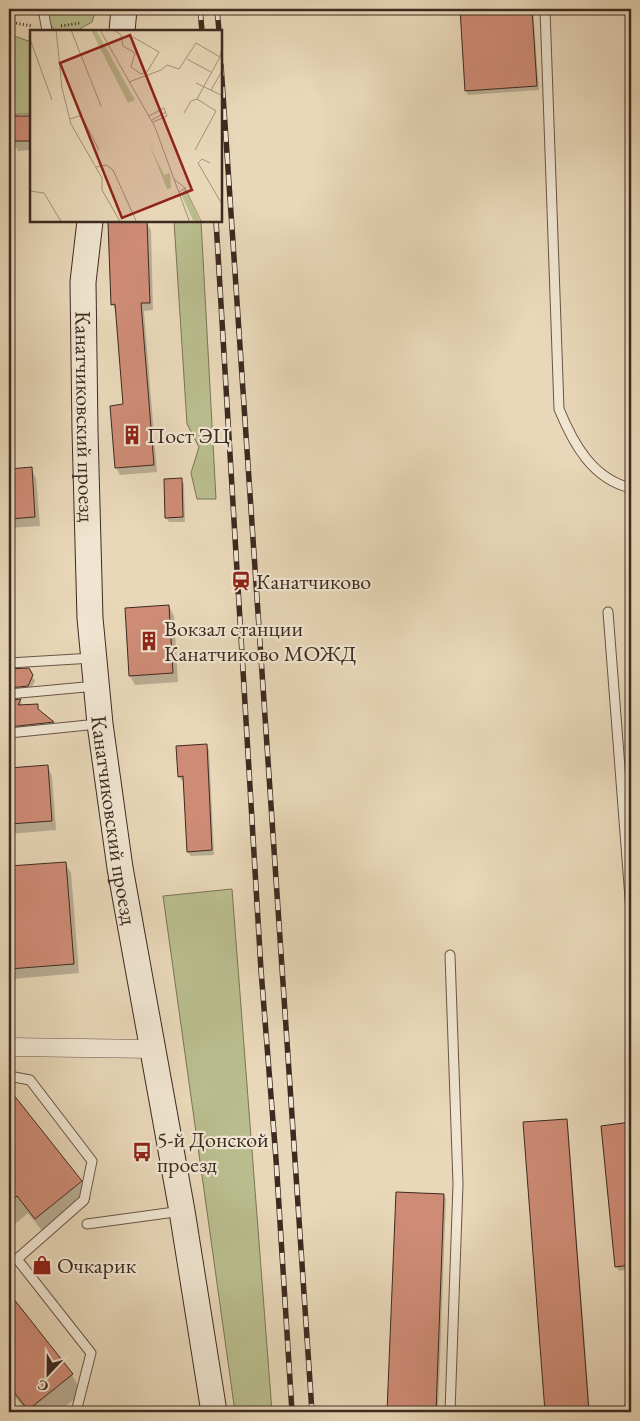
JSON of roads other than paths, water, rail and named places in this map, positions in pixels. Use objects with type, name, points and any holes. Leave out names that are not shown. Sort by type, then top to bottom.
[{"type":"street","name":"Канатчиковский проезд","points":[[90,222],[83,282],[90,618],[96,686],[120,868],[182,1211],[214,1412]]},
{"type":"street","points":[[9,1047],[152,1049]]},
{"type":"lane","points":[[43,9],[46,30]]},
{"type":"lane","points":[[544,9],[550,106],[559,409],[570,436],[583,456],[602,474],[631,488]]},
{"type":"lane","points":[[608,612],[631,911]]},
{"type":"lane","points":[[9,663],[94,658]]},
{"type":"lane","points":[[9,694],[96,686]]},
{"type":"lane","points":[[9,733],[100,724]]},
{"type":"lane","points":[[450,955],[458,1184],[450,1412]]},
{"type":"lane","points":[[9,1076],[30,1080],[92,1161],[84,1200],[17,1259],[90,1353],[76,1412]]},
{"type":"lane","points":[[87,1224],[182,1211]]},
{"type":"lane","points":[[628,1412],[631,1404]]},
{"type":"railway","points":[[200,9],[202,30]]},
{"type":"railway","points":[[217,9],[219,30]]},
{"type":"railway","points":[[222,80],[312,1412]]},
{"type":"railway","points":[[216,222],[261,970],[276,1159],[292,1412]]},
{"type":"place","name":"Пост ЭЦ","points":[[132,435]]},
{"type":"place","name":"Канатчиково","points":[[241,581]]},
{"type":"place","name":"Вокзал станции Канатчиково МОЖД","points":[[149,641]]},
{"type":"place","name":"5-й Донской проезд","points":[[142,1152]]},
{"type":"place","name":"Очкарик","points":[[42,1265]]}]
